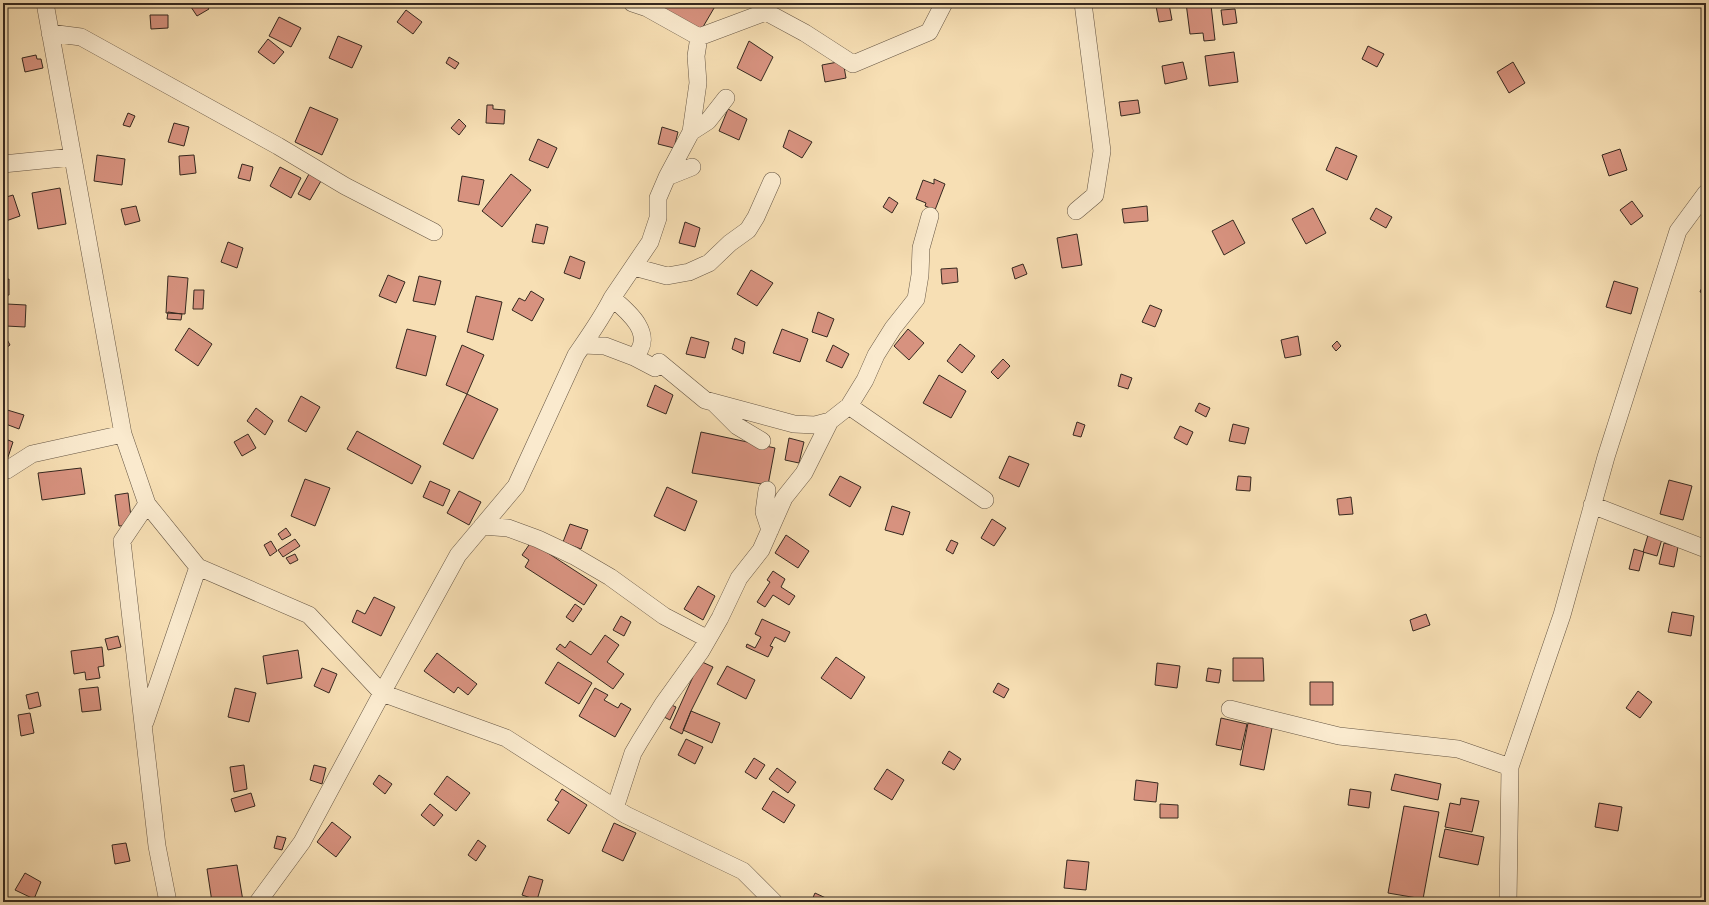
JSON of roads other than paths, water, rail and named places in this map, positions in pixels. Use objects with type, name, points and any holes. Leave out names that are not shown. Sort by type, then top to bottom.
[{"type":"street","points":[[45,3],[124,434],[147,504],[198,567],[309,615],[382,692],[506,738],[626,815],[743,871],[774,902]]},
{"type":"street","points":[[632,3],[647,8],[699,37],[766,12],[805,33],[853,64],[929,32],[944,3]]},
{"type":"street","points":[[1076,211],[1095,195],[1102,151],[1083,3]]},
{"type":"street","points":[[50,33],[81,38],[271,142],[345,186],[434,232]]},
{"type":"street","points":[[258,902],[302,842],[382,692],[458,555],[516,486],[576,355],[650,242],[658,218],[658,198],[667,177],[691,132],[698,83],[696,56],[699,37]]},
{"type":"street","points":[[691,132],[708,121],[726,98]]},
{"type":"street","points":[[3,164],[73,156]]},
{"type":"street","points":[[667,177],[692,168]]},
{"type":"street","points":[[634,267],[667,276],[689,272],[709,263],[730,243],[748,230],[756,217],[772,181]]},
{"type":"street","points":[[1508,902],[1510,767],[1562,615],[1606,457],[1678,231],[1706,193]]},
{"type":"street","points":[[583,345],[605,346],[634,357],[655,368],[659,362],[705,400],[714,403],[794,424],[814,425],[830,421],[849,406],[889,335],[916,299],[920,275],[921,248],[930,216]]},
{"type":"street","points":[[612,298],[634,318],[641,331],[643,343],[640,351],[634,357]]},
{"type":"street","points":[[714,403],[737,426],[762,441]]},
{"type":"street","points":[[849,406],[985,500]]},
{"type":"street","points":[[615,808],[633,754],[663,704],[708,639],[739,578],[761,550],[784,498],[804,473],[830,421]]},
{"type":"street","points":[[3,471],[32,454],[124,434]]},
{"type":"street","points":[[767,490],[764,512],[770,530]]},
{"type":"street","points":[[147,504],[122,541],[157,846],[168,902]]},
{"type":"street","points":[[1592,506],[1706,549]]},
{"type":"street","points":[[482,526],[508,528],[538,539],[574,556],[610,577],[664,616],[708,639]]},
{"type":"street","points":[[143,727],[198,567]]},
{"type":"street","points":[[1230,709],[1339,736],[1458,749],[1510,767]]}]
